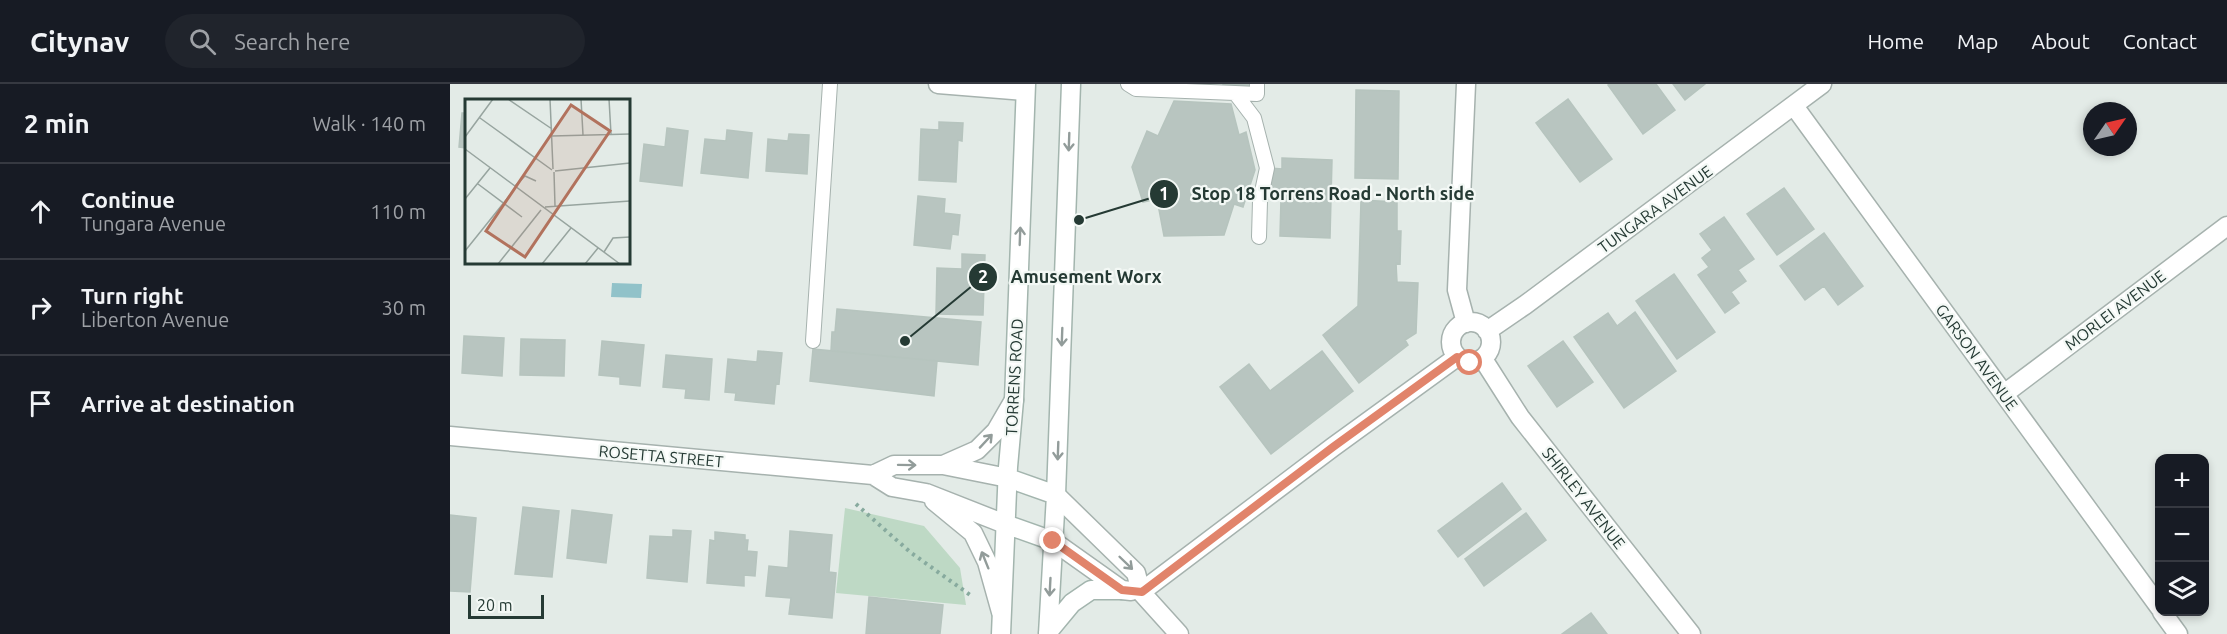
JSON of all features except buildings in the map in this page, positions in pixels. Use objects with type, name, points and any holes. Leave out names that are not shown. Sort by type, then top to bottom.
[{"type":"street","points":[[938,84],[1025,88]]},
{"type":"street","points":[[1048,633],[1056,495],[1071,84]]},
{"type":"street","points":[[1466,84],[1457,290],[1466,322]]},
{"type":"street","name":"TUNGARA AVENUE","points":[[1487,331],[1822,84]]},
{"type":"street","name":"TORRENS ROAD","points":[[1002,625],[1005,524],[1014,400],[1025,88]]},
{"type":"street","name":"GARSON AVENUE","points":[[1794,106],[2155,602]]},
{"type":"street","name":"MORLEI AVENUE","points":[[2004,394],[2227,226]]},
{"type":"street","points":[[1466,322],[1478,323],[1490,336],[1490,349],[1483,358],[1470,363],[1457,357],[1451,347],[1452,334],[1466,322]]},
{"type":"street","points":[[1048,633],[1072,603],[1091,590],[1142,592],[1333,447],[1457,357]]},
{"type":"street","name":"SHIRLEY AVENUE","points":[[1483,358],[1520,417],[1691,634]]},
{"type":"street","points":[[943,465],[977,450],[996,431],[1014,400]]},
{"type":"street","name":"ROSETTA STREET","points":[[450,436],[873,475],[892,487],[926,493],[1053,541],[1122,590]]},
{"type":"street","name":"ROSETTA STREET","points":[[873,475],[894,465],[943,465],[1008,478],[1056,495]]},
{"type":"street","points":[[926,493],[973,533],[987,562],[1002,625]]},
{"type":"street","points":[[1056,495],[1136,573],[1142,592],[1179,634]]},
{"type":"street","name":"GARSON AVENUE","points":[[2165,616],[2178,634]]},
{"type":"lane","points":[[813,341],[831,84]]},
{"type":"lane","points":[[1128,84],[1136,89],[1257,94],[1257,84]]},
{"type":"lane","points":[[1234,93],[1254,118],[1267,168],[1260,201],[1259,237]]},
{"type":"path","points":[[856,504],[910,552],[976,598]]},
{"type":"green space","points":[[845,508],[924,526],[960,568],[966,605],[836,593]]},
{"type":"water","points":[[612,283],[642,284],[641,298],[611,297]]},
{"type":"place","name":"Stop 18 Torrens Road - North side","points":[[1079,220]]},
{"type":"place","name":"Amusement Worx","points":[[905,341]]},
{"type":"route","points":[[1053,541],[1122,590],[1142,592],[1333,447],[1457,357],[1470,363]]}]
